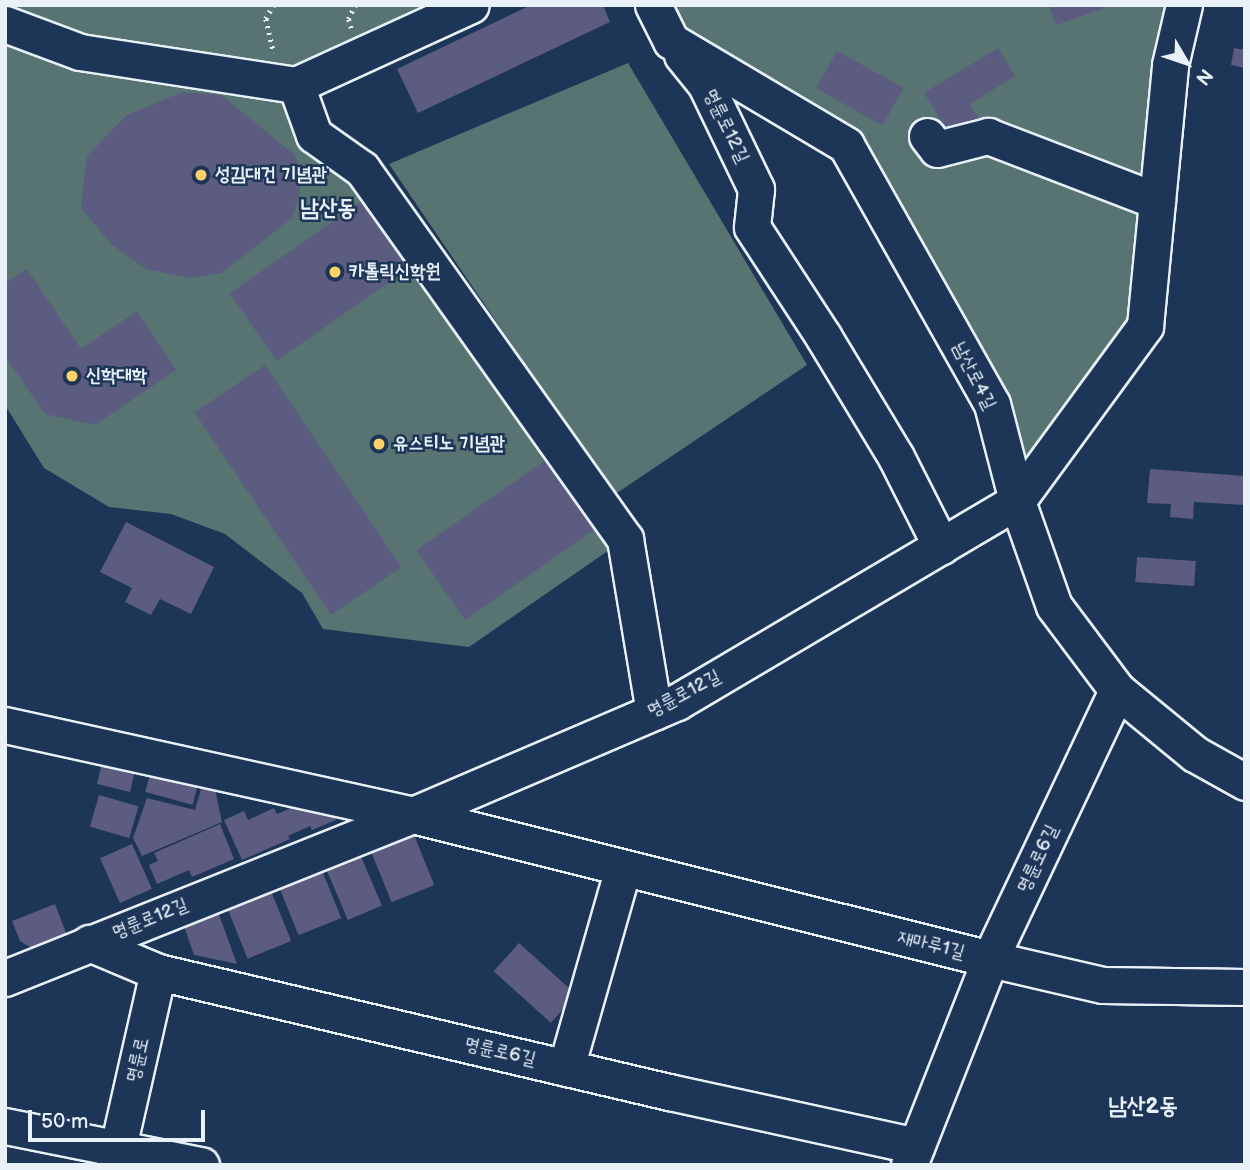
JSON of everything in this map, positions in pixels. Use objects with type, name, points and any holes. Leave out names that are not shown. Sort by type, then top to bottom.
[{"type":"street","points":[[5,24],[80,52],[296,85],[471,5]]},
{"type":"street","points":[[653,5],[671,41]]},
{"type":"street","points":[[1017,501],[1145,326],[1170,65],[1184,5]]},
{"type":"street","name":"남산로4길","points":[[671,41],[846,145],[992,404],[1017,501],[1054,606],[1117,691],[1195,754],[1245,782]]},
{"type":"street","name":"명륜로12길","points":[[671,41],[705,83],[756,189],[752,228],[823,336],[896,457],[941,546]]},
{"type":"street","points":[[296,85],[314,135],[362,169],[625,539],[653,712]]},
{"type":"street","points":[[927,136],[937,149],[988,136],[1157,201]]},
{"type":"street","name":"명륜로12길","points":[[10,965],[89,943],[413,815],[677,702],[1017,501]]},
{"type":"street","name":"명륜로6길","points":[[89,943],[158,972],[566,1068],[912,1155],[990,960],[1117,691]]},
{"type":"street","points":[[5,725],[76,738],[413,815]]},
{"type":"street","name":"재마루1길","points":[[413,815],[990,960],[1103,985],[1245,987]]},
{"type":"street","points":[[566,1068],[623,867]]},
{"type":"street","name":"명륜로","points":[[116,1156],[158,972]]},
{"type":"street","points":[[5,1126],[116,1156],[201,1165]]},
{"type":"path","points":[[274,5],[266,19],[272,50],[296,85]]},
{"type":"green space","points":[[5,5],[471,5],[297,84],[625,539],[469,647],[323,629],[302,593],[225,534],[171,514],[109,507],[44,468],[5,405]]},
{"type":"green space","points":[[651,5],[1184,5],[1145,326],[1017,501],[992,404],[846,145]]},
{"type":"green space","points":[[628,63],[807,365],[614,495],[389,164]]},
{"type":"building","points":[[531,5],[603,5],[610,22],[418,113],[397,69]]},
{"type":"building","points":[[1049,5],[1110,5],[1110,6],[1056,25]]},
{"type":"building","points":[[998,48],[1015,76],[970,104],[980,121],[952,138],[924,93]]},
{"type":"building","points":[[1234,48],[1245,50],[1245,68],[1231,65]]},
{"type":"building","points":[[837,51],[903,88],[883,125],[816,89]]},
{"type":"building","points":[[182,92],[221,95],[295,155],[300,173],[300,192],[293,217],[222,273],[189,278],[146,269],[111,244],[81,208],[87,156],[127,115]]},
{"type":"building","points":[[369,196],[416,263],[277,361],[230,294]]},
{"type":"building","points":[[27,269],[81,349],[137,311],[176,370],[95,425],[45,414],[5,356],[5,283]]},
{"type":"building","points":[[265,365],[401,567],[331,615],[195,413]]},
{"type":"building","points":[[554,454],[603,524],[465,620],[416,550]]},
{"type":"building","points":[[1150,469],[1245,476],[1245,505],[1194,502],[1193,519],[1170,517],[1171,504],[1147,503]]},
{"type":"building","points":[[126,522],[214,567],[191,614],[160,599],[151,615],[125,602],[132,588],[100,572]]},
{"type":"building","points":[[1137,557],[1196,561],[1194,586],[1135,582]]},
{"type":"building","points":[[138,757],[130,792],[97,784],[102,763]]},
{"type":"building","points":[[153,763],[200,776],[193,805],[145,792]]},
{"type":"building","points":[[204,779],[214,784],[222,822],[142,856],[133,838],[147,798],[195,810]]},
{"type":"building","points":[[99,795],[138,806],[129,838],[90,827]]},
{"type":"building","points":[[287,804],[331,808],[336,820],[312,830],[310,826],[288,836],[290,839],[242,860],[224,820],[244,811],[248,820],[274,808],[277,814],[289,809]]},
{"type":"building","points":[[220,824],[234,859],[192,877],[189,870],[157,884],[149,865],[158,861],[154,853]]},
{"type":"building","points":[[414,835],[434,885],[392,902],[371,852]]},
{"type":"building","points":[[132,844],[152,889],[120,903],[100,858]]},
{"type":"building","points":[[360,854],[382,906],[348,920],[326,868]]},
{"type":"building","points":[[321,868],[341,918],[299,935],[278,885]]},
{"type":"building","points":[[271,891],[291,941],[248,959],[227,909]]},
{"type":"building","points":[[55,904],[68,938],[36,951],[20,941],[12,921]]},
{"type":"building","points":[[218,912],[237,964],[194,955],[184,926]]},
{"type":"building","points":[[519,943],[576,995],[551,1023],[494,971]]},
{"type":"place","name":"성김대건 기념관","points":[[201,175]]},
{"type":"place","name":"카톨릭신학원","points":[[335,272]]},
{"type":"place","name":"신학대학","points":[[72,376]]},
{"type":"place","name":"유스티노 기념관","points":[[379,444]]},
{"type":"district","name":"남산동","points":[[328,208]]},
{"type":"district","name":"남산2동","points":[[1143,1106]]}]
